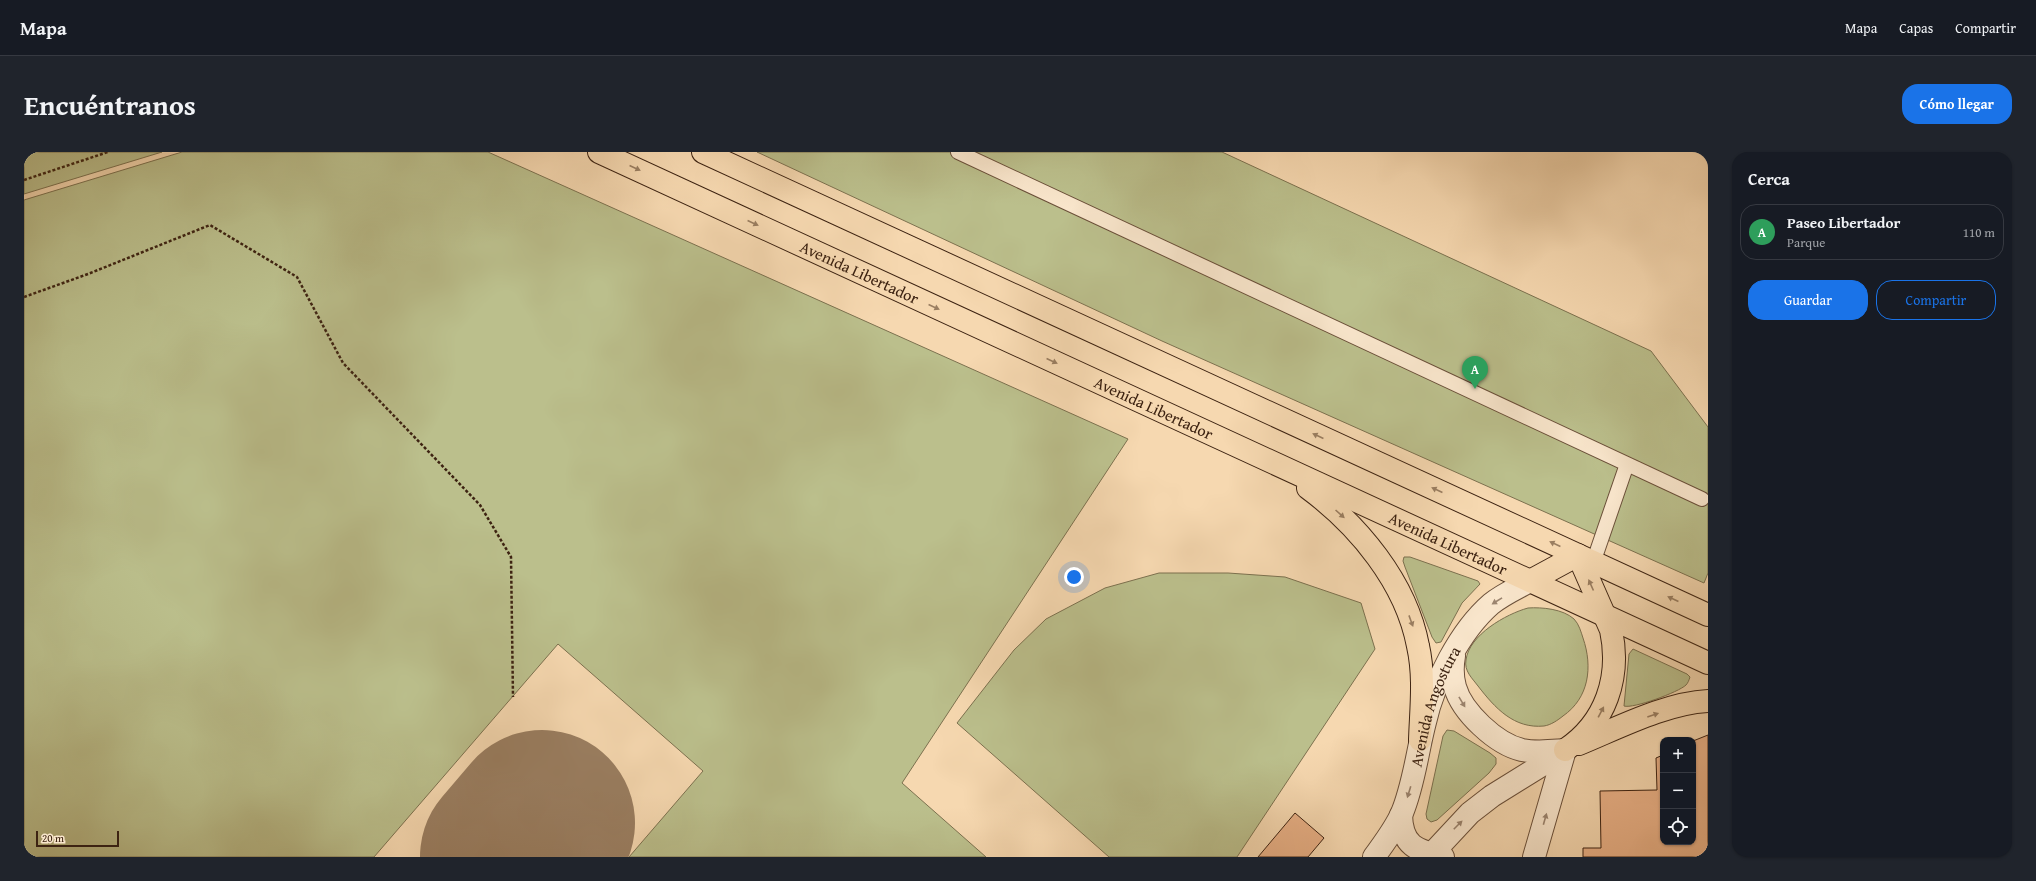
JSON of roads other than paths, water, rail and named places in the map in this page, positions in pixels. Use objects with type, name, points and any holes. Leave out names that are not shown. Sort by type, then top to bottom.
[{"type":"main road","name":"Avenida Libertador","points":[[599,152],[1708,663]]},
{"type":"main road","points":[[703,152],[1708,615]]},
{"type":"main road","points":[[1276,464],[1321,497],[1363,537],[1382,564],[1401,598],[1412,623],[1418,646],[1422,683],[1420,740]]},
{"type":"main road","points":[[1530,581],[1586,559]]},
{"type":"main road","points":[[1565,750],[1588,732],[1598,718],[1608,700],[1613,681],[1614,643],[1611,630],[1604,615],[1586,559]]},
{"type":"main road","points":[[1565,750],[1653,714],[1684,705],[1708,701]]},
{"type":"street","name":"Avenida Angostura","points":[[1374,857],[1401,815],[1412,783],[1420,740],[1433,696],[1454,651],[1467,630],[1492,603],[1530,581]]},
{"type":"street","points":[[1454,651],[1452,670],[1455,687],[1461,701],[1472,716],[1488,731],[1505,743],[1520,750],[1536,752],[1565,750]]},
{"type":"street","points":[[1401,815],[1401,826],[1406,839],[1418,850],[1434,856],[1470,813],[1492,796],[1565,750]]},
{"type":"street","points":[[1534,857],[1565,750]]},
{"type":"lane","points":[[958,152],[1702,500]]},
{"type":"lane","points":[[1586,559],[1627,464]]},
{"type":"place","name":"Paseo Libertador","points":[[1475,389]]}]
